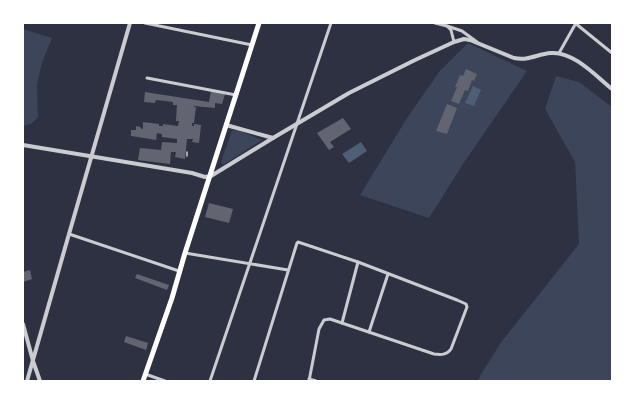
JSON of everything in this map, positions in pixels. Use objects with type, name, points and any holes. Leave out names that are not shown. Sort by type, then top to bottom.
[{"type":"main road","points":[[143,381],[211,176],[259,23]]},
{"type":"street","points":[[27,381],[130,23]]},
{"type":"street","points":[[145,23],[252,45]]},
{"type":"street","points":[[210,381],[331,23]]},
{"type":"street","points":[[435,23],[462,31],[477,42]]},
{"type":"street","points":[[559,53],[576,23],[612,53]]},
{"type":"street","points":[[447,26],[453,32],[454,42]]},
{"type":"street","points":[[23,145],[192,173],[205,177],[211,176],[355,90],[454,42],[464,39],[477,42],[514,58],[528,59],[548,53],[559,53],[574,58],[612,89]]},
{"type":"street","points":[[147,78],[236,95]]},
{"type":"street","points":[[226,125],[273,138]]},
{"type":"street","points":[[69,234],[179,272]]},
{"type":"street","points":[[254,381],[297,243],[300,242],[358,262],[466,304],[467,309],[451,349],[445,354],[434,354],[330,319],[324,320],[319,329],[309,380],[316,381]]},
{"type":"street","points":[[185,253],[288,270]]},
{"type":"street","points":[[342,323],[358,262]]},
{"type":"street","points":[[369,332],[388,274]]},
{"type":"street","points":[[23,324],[40,381]]},
{"type":"street","points":[[145,374],[165,381]]},
{"type":"shaded area","points":[[23,29],[52,38],[42,63],[37,84],[38,117],[31,124],[23,126]]},
{"type":"shaded area","points":[[468,43],[527,71],[465,161],[429,218],[360,195],[407,118],[439,72]]},
{"type":"shaded area","points":[[556,76],[579,82],[612,107],[612,381],[478,381],[502,341],[579,244],[575,162],[545,109]]},
{"type":"shaded area","points":[[473,86],[481,90],[474,106],[465,103]]},
{"type":"shaded area","points":[[232,130],[240,131],[262,140],[223,165],[221,162]]},
{"type":"shaded area","points":[[361,142],[367,151],[349,163],[342,154]]},
{"type":"building","points":[[466,69],[477,74],[474,81],[472,80],[468,91],[465,90],[459,104],[451,101],[460,75],[463,76]]},
{"type":"building","points":[[211,91],[225,94],[222,104],[215,103],[215,108],[194,106],[196,107],[194,123],[192,123],[192,126],[194,126],[194,124],[201,125],[199,143],[192,142],[193,139],[187,139],[185,159],[175,157],[176,152],[171,152],[170,164],[138,160],[140,148],[161,150],[162,142],[177,143],[177,139],[162,137],[162,134],[157,133],[156,140],[131,136],[131,130],[136,130],[136,126],[143,129],[143,122],[159,124],[159,126],[163,126],[163,124],[178,126],[179,121],[176,121],[177,105],[173,105],[173,102],[156,100],[155,103],[144,102],[145,92],[209,102]]},
{"type":"building","points":[[447,104],[457,108],[447,134],[436,131]]},
{"type":"building","points":[[343,118],[351,129],[330,142],[334,147],[329,150],[317,133]]},
{"type":"building","points":[[209,203],[233,209],[229,223],[205,217]]},
{"type":"building","points":[[30,270],[32,279],[23,282],[23,272]]},
{"type":"building","points":[[137,274],[169,285],[167,290],[135,278]]},
{"type":"building","points":[[126,336],[148,343],[146,350],[124,342]]}]
